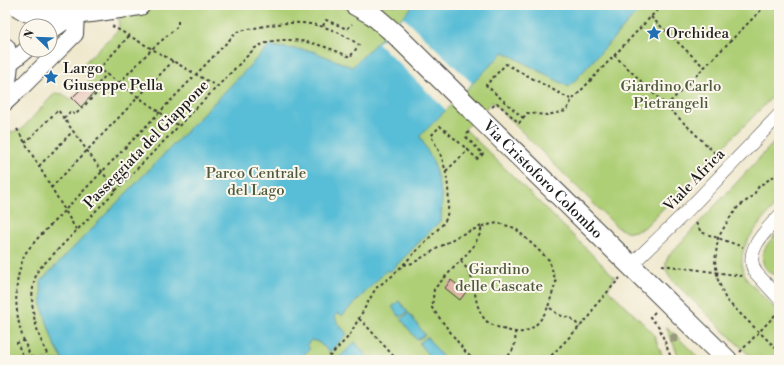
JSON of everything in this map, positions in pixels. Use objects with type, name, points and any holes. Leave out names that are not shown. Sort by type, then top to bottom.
[{"type":"main road","points":[[16,5],[28,12],[49,10],[76,13],[126,6]]},
{"type":"main road","name":"Via Cristoforo Colombo","points":[[353,14],[373,15],[395,34],[479,116],[625,272],[733,356]]},
{"type":"main road","points":[[5,88],[6,60]]},
{"type":"street","points":[[58,26],[76,13]]},
{"type":"street","points":[[5,102],[75,34],[76,13]]},
{"type":"street","points":[[6,60],[18,54]]},
{"type":"street","name":"Viale Africa","points":[[625,272],[687,211],[779,115]]},
{"type":"street","points":[[778,294],[756,273],[753,269],[751,260],[754,248],[779,216]]},
{"type":"path","points":[[394,8],[397,5]]},
{"type":"path","points":[[324,360],[331,355],[349,336],[376,288],[402,266],[448,218],[449,207],[443,161],[430,136],[440,126],[477,159],[483,154],[466,137],[479,116],[497,103],[519,123],[527,114],[547,114],[566,111],[572,100],[662,5]]},
{"type":"path","points":[[666,106],[766,5],[779,10]]},
{"type":"path","points":[[32,360],[19,326],[17,291],[20,270],[26,253],[37,239],[237,32],[286,22],[323,26],[326,20],[347,28],[353,14]]},
{"type":"path","points":[[651,17],[704,67]]},
{"type":"path","points":[[119,83],[152,49],[178,26],[178,20]]},
{"type":"path","points":[[112,26],[218,87]]},
{"type":"path","name":"Passeggiata del Giappone","points":[[50,360],[37,329],[32,309],[34,280],[38,270],[255,48],[272,41],[290,40],[316,44],[333,49],[350,57],[359,45],[346,36],[323,26]]},
{"type":"path","points":[[129,36],[99,69],[179,126]]},
{"type":"path","points":[[614,55],[718,156]]},
{"type":"path","points":[[51,188],[174,61]]},
{"type":"path","points":[[523,118],[486,85],[506,64],[572,100]]},
{"type":"path","points":[[64,118],[71,111],[75,116],[102,88],[98,84],[107,74]]},
{"type":"path","points":[[25,143],[58,110],[116,191]]},
{"type":"path","points":[[17,128],[77,231]]},
{"type":"path","points":[[39,166],[73,130]]},
{"type":"path","points":[[445,172],[468,150]]},
{"type":"path","points":[[402,266],[412,263],[458,236],[482,226],[498,223],[515,228],[549,260],[556,282],[548,307],[542,318],[532,327],[523,332],[515,332],[498,327],[486,320],[479,309],[468,271],[461,260]]},
{"type":"path","points":[[696,223],[701,232],[746,248]]},
{"type":"path","points":[[476,360],[467,354],[432,308],[434,289],[473,247],[480,234],[482,226]]},
{"type":"path","points":[[662,265],[747,277]]},
{"type":"path","points":[[547,360],[590,316],[594,308],[625,272]]},
{"type":"path","points":[[548,307],[558,315],[571,318],[580,327]]},
{"type":"path","points":[[656,311],[650,317],[659,327],[672,360]]},
{"type":"path","points":[[733,356],[779,311]]},
{"type":"path","points":[[359,320],[396,360]]},
{"type":"path","points":[[502,360],[513,351],[516,342],[515,332]]},
{"type":"path","points":[[24,341],[18,343],[25,360]]},
{"type":"path","points":[[508,356],[511,360]]},
{"type":"path","points":[[603,360],[607,358],[616,358],[618,360]]},
{"type":"green space","name":"Parco Centrale del Lago","points":[[121,5],[779,5],[779,90],[645,227],[635,231],[625,231],[618,228],[492,102],[465,129],[615,277],[608,289],[653,333],[664,360],[5,360],[5,133],[21,130],[55,93],[63,94],[70,100],[90,80],[83,73],[82,65],[118,30]]},
{"type":"green space","points":[[779,137],[780,181],[778,201],[746,243],[742,261],[743,271],[748,281],[779,313],[779,360],[754,360],[670,278],[666,269],[666,263],[670,254]]},
{"type":"green space","points":[[779,231],[778,276],[767,270],[763,264],[763,255],[766,246]]},
{"type":"green space","points":[[666,326],[701,360],[680,360]]},
{"type":"water","points":[[414,5],[644,5],[569,87],[504,52],[420,136],[434,164],[442,197],[441,220],[390,272],[387,270],[342,316],[339,313],[335,316],[337,322],[347,334],[330,352],[318,342],[311,340],[307,345],[310,349],[299,360],[63,360],[54,344],[42,307],[41,281],[269,46],[312,51],[352,67]]},
{"type":"water","points":[[399,301],[408,312],[400,317],[392,307]]},
{"type":"water","points":[[409,313],[425,335],[417,340],[401,319]]},
{"type":"water","points":[[427,337],[444,359],[432,360],[419,343]]},
{"type":"water","points":[[355,342],[369,359],[338,359]]},
{"type":"pier","points":[[403,17],[472,83],[446,110],[378,43]]},
{"type":"building","points":[[86,84],[94,93],[81,107],[72,98]]},
{"type":"building","points":[[451,280],[466,292],[460,300],[445,288]]},
{"type":"place","name":"Orchidea","points":[[654,33]]},
{"type":"place","name":"Largo Giuseppe Pella","points":[[51,77]]},
{"type":"park label","name":"Giardino Carlo Pietrangeli","points":[[671,94]]},
{"type":"park label","name":"Giardino delle Cascate","points":[[499,278]]}]
